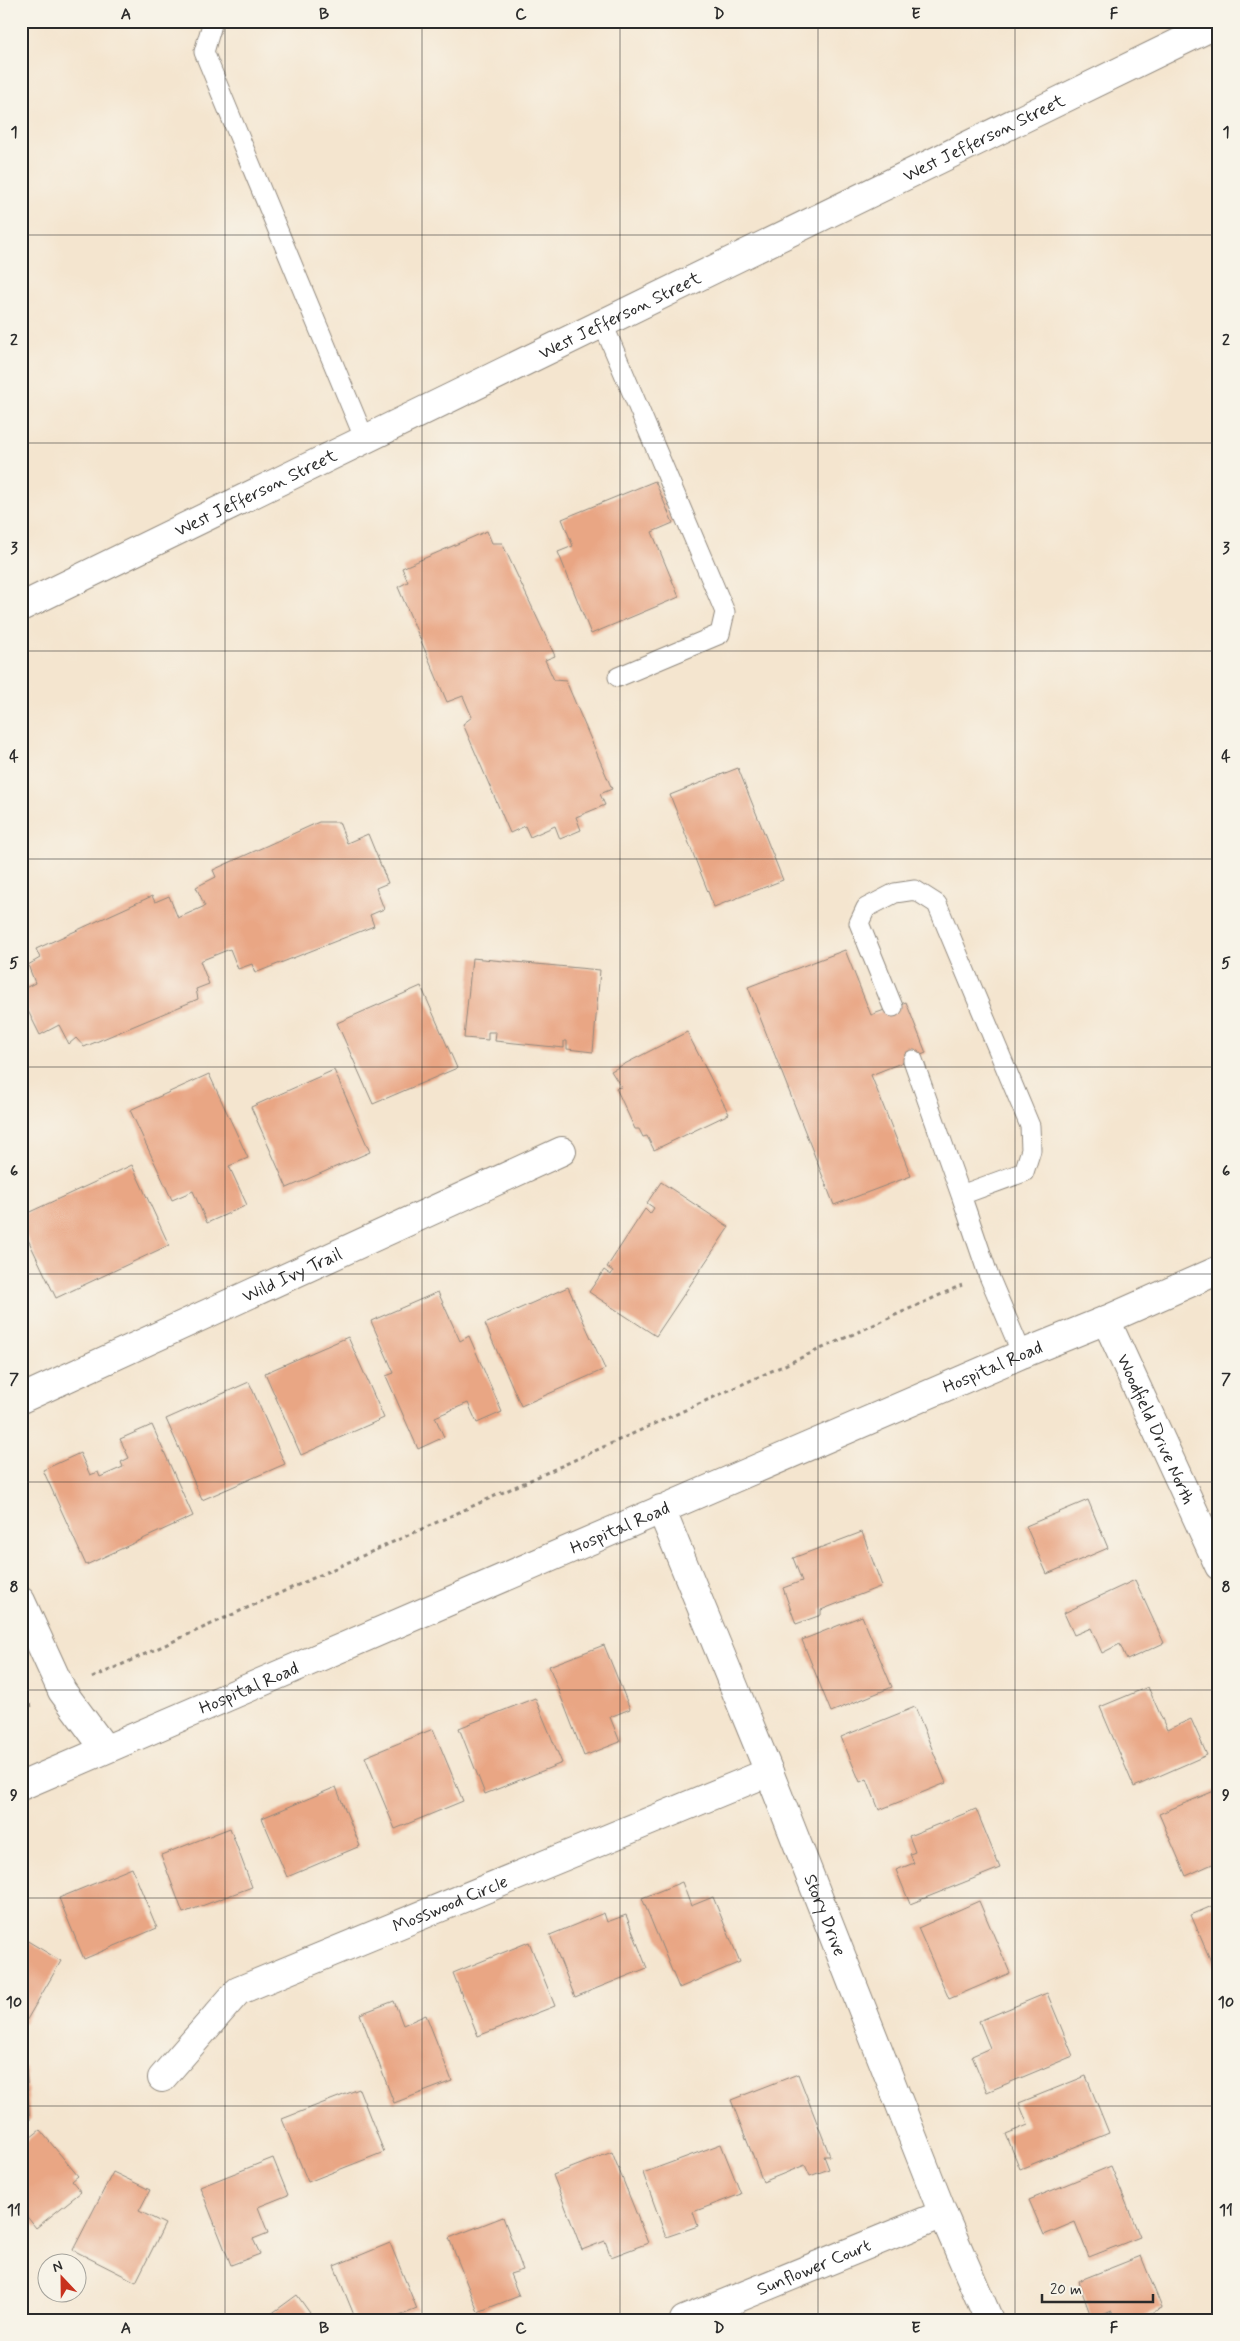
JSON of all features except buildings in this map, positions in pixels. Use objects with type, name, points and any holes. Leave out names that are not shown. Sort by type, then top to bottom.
[{"type":"street","name":"West Jefferson Street","points":[[21,607],[1219,23]]},
{"type":"street","name":"Wild Ivy Trail","points":[[21,1399],[562,1152]]},
{"type":"street","name":"Hospital Road","points":[[21,1786],[1219,1270]]},
{"type":"street","name":"Woodfield Drive North","points":[[1106,1320],[1219,1566]]},
{"type":"street","name":"Story Drive","points":[[661,1509],[769,1772],[943,2214],[989,2320]]},
{"type":"street","points":[[21,1601],[62,1691],[105,1749]]},
{"type":"street","name":"Mosswood Circle","points":[[162,2078],[238,1991],[769,1772]]},
{"type":"street","name":"Sunflower Court","points":[[684,2320],[943,2214]]},
{"type":"lane","points":[[213,21],[204,52],[365,440]]},
{"type":"lane","points":[[603,324],[725,612],[720,634],[618,677]]},
{"type":"lane","points":[[893,1006],[859,923],[866,908],[895,893],[915,890],[937,904],[1030,1126],[1031,1150],[1024,1172],[961,1196]]},
{"type":"lane","points":[[913,1060],[988,1274],[1022,1354]]},
{"type":"path","points":[[21,1710],[988,1274]]}]
